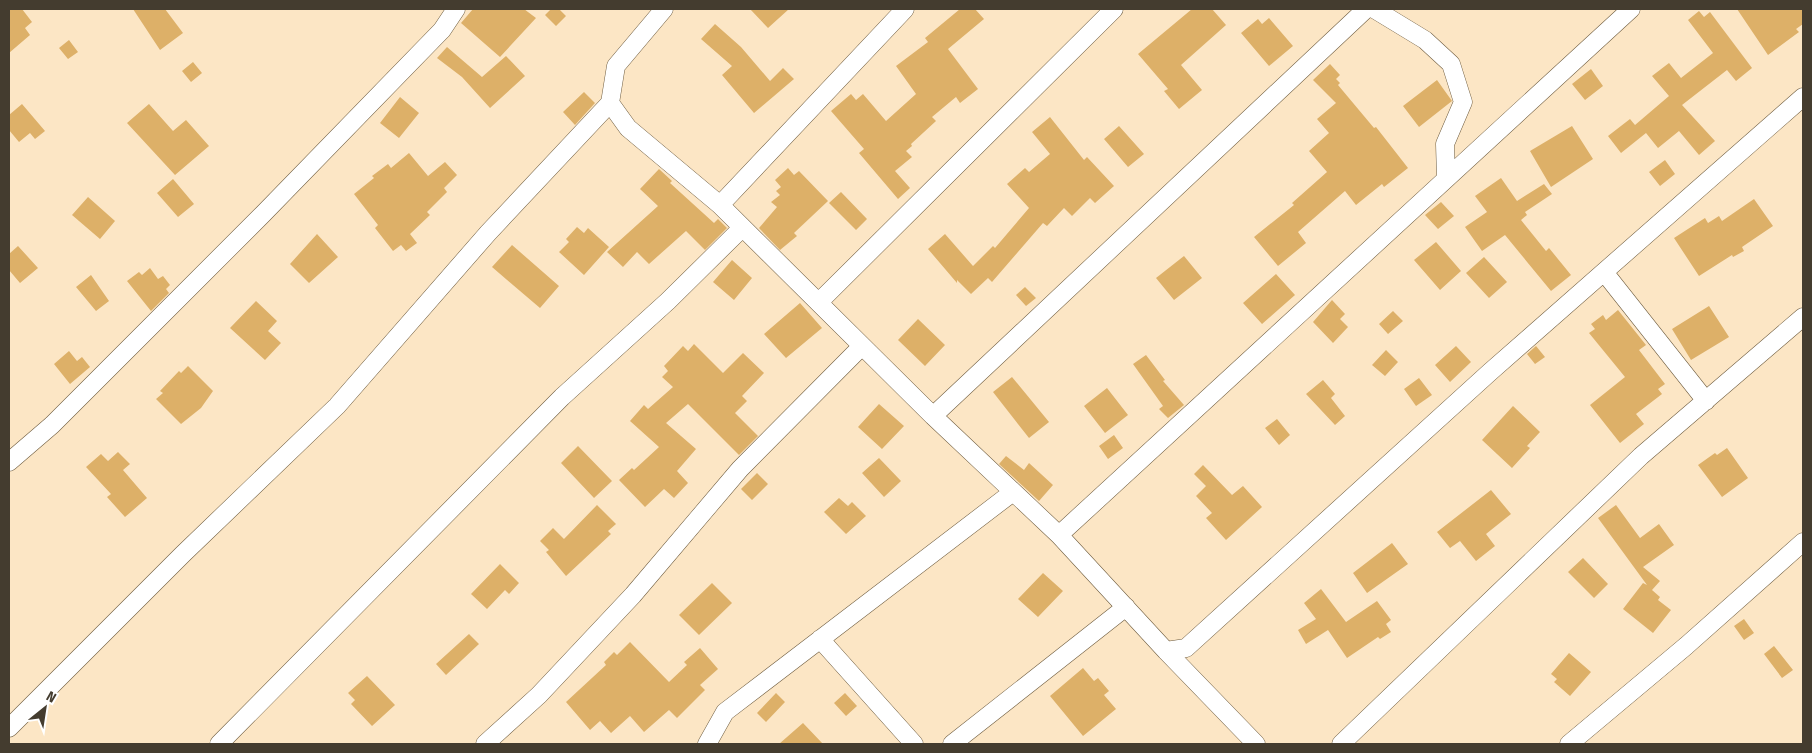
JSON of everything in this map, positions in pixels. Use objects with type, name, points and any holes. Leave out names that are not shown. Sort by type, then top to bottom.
[{"type":"street","points":[[9,462],[52,425],[284,194],[442,30],[456,9]]},
{"type":"street","points":[[9,728],[183,554],[337,406],[488,232],[610,103],[616,66],[664,9]]},
{"type":"street","points":[[720,205],[906,9]]},
{"type":"street","points":[[819,302],[1114,9]]},
{"type":"street","points":[[933,416],[1366,9]]},
{"type":"street","points":[[1374,9],[1425,40],[1450,64],[1463,102],[1445,144],[1446,178]]},
{"type":"street","points":[[1059,535],[1631,9]]},
{"type":"street","points":[[1166,651],[1186,648],[1490,372],[1803,97]]},
{"type":"street","points":[[610,103],[628,128],[720,205],[933,416],[1059,535],[1166,651],[1256,744]]},
{"type":"street","points":[[219,744],[562,398],[668,301],[742,228]]},
{"type":"street","points":[[1604,272],[1706,400]]},
{"type":"street","points":[[1341,744],[1641,456],[1803,317]]},
{"type":"street","points":[[485,744],[552,681],[633,595],[740,470],[862,346]]},
{"type":"street","points":[[707,744],[725,712],[1014,492]]},
{"type":"street","points":[[1569,744],[1686,646],[1803,542]]},
{"type":"street","points":[[952,744],[1126,607]]},
{"type":"street","points":[[820,639],[914,744]]},
{"type":"building","points":[[9,9],[22,9],[32,22],[25,28],[30,35],[9,53]]},
{"type":"building","points":[[133,9],[165,9],[183,33],[160,50]]},
{"type":"building","points":[[473,9],[524,9],[536,18],[500,57],[461,23]]},
{"type":"building","points":[[551,9],[559,9],[566,16],[556,26],[545,15]]},
{"type":"building","points":[[750,9],[789,9],[768,28]]},
{"type":"building","points":[[960,9],[975,9],[984,19],[948,49],[978,89],[960,103],[956,97],[932,117],[936,121],[911,144],[912,146],[906,151],[912,157],[895,171],[910,188],[898,199],[859,153],[864,149],[831,111],[851,94],[856,100],[863,94],[886,121],[916,94],[896,66],[928,42],[925,38]]},
{"type":"building","points":[[1192,9],[1212,9],[1226,25],[1181,65],[1202,90],[1179,109],[1164,91],[1168,89],[1138,54]]},
{"type":"building","points":[[1737,9],[1803,9],[1803,24],[1796,29],[1799,32],[1768,55]]},
{"type":"building","points":[[1699,11],[1704,17],[1710,12],[1752,68],[1736,81],[1727,70],[1682,105],[1715,141],[1699,155],[1679,131],[1658,148],[1646,133],[1621,153],[1608,136],[1630,119],[1635,125],[1669,96],[1652,76],[1669,63],[1681,78],[1713,53],[1688,20]]},
{"type":"building","points":[[1269,18],[1293,46],[1269,66],[1241,33],[1258,19],[1262,24]]},
{"type":"building","points":[[715,24],[741,47],[770,81],[783,68],[794,79],[754,113],[722,75],[732,66],[701,39]]},
{"type":"building","points":[[69,40],[78,52],[68,59],[59,48]]},
{"type":"building","points":[[447,47],[482,77],[506,56],[525,76],[490,108],[462,77],[437,58]]},
{"type":"building","points":[[193,62],[202,73],[191,82],[182,71]]},
{"type":"building","points":[[1330,64],[1340,75],[1336,79],[1340,83],[1338,85],[1374,128],[1376,127],[1408,168],[1384,187],[1382,184],[1356,205],[1345,191],[1298,232],[1306,243],[1278,266],[1254,237],[1294,205],[1292,203],[1327,172],[1309,151],[1329,133],[1317,119],[1336,103],[1313,80]]},
{"type":"building","points":[[1591,69],[1603,86],[1585,100],[1572,84]]},
{"type":"building","points":[[1437,80],[1452,101],[1419,127],[1403,106]]},
{"type":"building","points":[[584,92],[595,103],[575,125],[563,112]]},
{"type":"building","points":[[400,97],[419,113],[399,138],[380,123]]},
{"type":"building","points":[[22,104],[45,131],[35,139],[30,133],[19,142],[9,130],[9,115]]},
{"type":"building","points":[[149,104],[173,131],[186,120],[209,146],[175,175],[127,123]]},
{"type":"building","points":[[1050,117],[1084,160],[1087,157],[1114,186],[1095,203],[1090,198],[1072,216],[1064,208],[1047,226],[1043,223],[992,282],[988,278],[971,294],[957,280],[957,283],[928,249],[945,234],[973,266],[993,246],[995,248],[1029,208],[1007,184],[1025,168],[1029,172],[1050,154],[1032,132]]},
{"type":"building","points":[[1119,126],[1144,154],[1128,167],[1104,139]]},
{"type":"building","points":[[1572,126],[1593,159],[1551,187],[1530,151]]},
{"type":"building","points":[[409,153],[428,176],[445,162],[457,175],[444,188],[447,192],[427,212],[430,215],[410,234],[417,243],[406,251],[401,245],[393,251],[375,228],[378,225],[354,194],[374,178],[372,176],[388,164],[391,168]]},
{"type":"building","points":[[1665,160],[1675,174],[1660,186],[1649,172]]},
{"type":"building","points":[[788,168],[794,175],[799,171],[828,201],[794,233],[797,236],[780,250],[759,228],[777,207],[771,202],[780,195],[776,191],[781,187],[775,180]]},
{"type":"building","points":[[659,169],[672,181],[670,183],[714,223],[718,219],[727,228],[705,250],[686,231],[649,264],[637,252],[623,267],[607,252],[658,206],[640,189]]},
{"type":"building","points":[[1501,178],[1517,201],[1544,184],[1552,194],[1525,212],[1527,215],[1521,220],[1546,251],[1549,248],[1571,275],[1551,291],[1505,235],[1482,251],[1465,227],[1487,212],[1475,196]]},
{"type":"building","points":[[173,179],[194,204],[178,217],[157,193]]},
{"type":"building","points":[[841,192],[867,219],[856,230],[829,203]]},
{"type":"building","points":[[88,197],[115,221],[100,239],[72,215]]},
{"type":"building","points":[[1754,199],[1773,226],[1742,247],[1744,251],[1733,257],[1732,255],[1699,276],[1674,238],[1705,218],[1708,223],[1719,216],[1722,221]]},
{"type":"building","points":[[1441,202],[1454,216],[1438,229],[1425,215]]},
{"type":"building","points":[[577,227],[584,233],[588,228],[609,247],[584,275],[559,252],[569,242],[566,239]]},
{"type":"building","points":[[317,234],[338,257],[309,283],[290,264]]},
{"type":"building","points":[[1436,242],[1461,271],[1440,290],[1414,260]]},
{"type":"building","points":[[512,245],[559,286],[540,308],[492,267]]},
{"type":"building","points":[[18,246],[38,268],[20,283],[9,270],[9,254]]},
{"type":"building","points":[[1184,256],[1202,278],[1174,300],[1156,278]]},
{"type":"building","points":[[1484,257],[1507,282],[1489,298],[1466,273]]},
{"type":"building","points":[[732,260],[752,278],[734,300],[713,282]]},
{"type":"building","points":[[150,268],[158,279],[163,276],[170,285],[166,289],[169,293],[151,311],[127,281],[139,272],[142,275]]},
{"type":"building","points":[[1276,274],[1295,295],[1262,324],[1243,303]]},
{"type":"building","points":[[91,275],[109,301],[96,311],[76,287]]},
{"type":"building","points":[[1025,287],[1036,298],[1026,306],[1016,295]]},
{"type":"building","points":[[1332,300],[1345,314],[1340,319],[1348,327],[1333,343],[1313,322]]},
{"type":"building","points":[[256,301],[277,321],[268,331],[281,343],[265,360],[230,328]]},
{"type":"building","points":[[800,303],[822,328],[786,358],[764,334]]},
{"type":"building","points":[[1709,306],[1729,337],[1691,360],[1672,329]]},
{"type":"building","points":[[1618,310],[1646,345],[1639,350],[1665,384],[1658,389],[1662,394],[1636,414],[1644,424],[1620,443],[1590,405],[1625,377],[1589,333],[1595,329],[1591,324],[1603,315],[1606,320]]},
{"type":"building","points":[[1393,311],[1403,321],[1388,334],[1379,324]]},
{"type":"building","points":[[918,319],[945,345],[925,366],[898,340]]},
{"type":"building","points":[[694,344],[723,373],[743,353],[764,373],[742,396],[747,401],[735,413],[758,436],[739,455],[688,404],[666,423],[696,449],[677,471],[688,483],[674,498],[664,489],[645,507],[619,480],[632,468],[634,470],[659,447],[630,421],[644,405],[648,409],[673,387],[662,377],[668,371],[664,366],[683,346],[688,351]]},
{"type":"building","points":[[1456,346],[1471,362],[1450,382],[1435,365]]},
{"type":"building","points":[[1536,346],[1545,357],[1535,364],[1527,354]]},
{"type":"building","points":[[1386,350],[1398,362],[1385,376],[1372,365]]},
{"type":"building","points":[[69,351],[77,361],[82,357],[90,367],[70,384],[54,364]]},
{"type":"building","points":[[1146,355],[1165,380],[1163,381],[1184,405],[1168,418],[1159,409],[1163,406],[1133,364]]},
{"type":"building","points":[[188,366],[213,391],[201,408],[181,424],[156,399],[163,393],[160,391],[179,371],[181,373]]},
{"type":"building","points":[[1012,377],[1049,422],[1029,438],[993,392]]},
{"type":"building","points":[[1419,378],[1432,395],[1416,406],[1404,389]]},
{"type":"building","points":[[1323,380],[1335,394],[1331,398],[1345,416],[1335,425],[1306,394]]},
{"type":"building","points":[[1107,388],[1128,415],[1105,433],[1084,406]]},
{"type":"building","points":[[879,404],[904,426],[882,449],[858,427]]},
{"type":"building","points":[[1513,406],[1540,432],[1527,446],[1530,448],[1512,468],[1482,440]]},
{"type":"building","points":[[1277,419],[1290,435],[1279,445],[1265,428]]},
{"type":"building","points":[[1114,435],[1123,448],[1108,459],[1099,446]]},
{"type":"building","points":[[578,446],[612,481],[594,498],[561,463]]},
{"type":"building","points":[[1727,448],[1748,478],[1722,497],[1698,465],[1715,453],[1717,455]]},
{"type":"building","points":[[118,452],[130,464],[123,470],[147,498],[125,517],[107,497],[111,494],[86,467],[101,454],[108,461]]},
{"type":"building","points":[[1006,456],[1024,470],[1029,463],[1053,485],[1039,501],[999,464]]},
{"type":"building","points":[[879,458],[901,481],[884,497],[862,473]]},
{"type":"building","points":[[1203,465],[1232,495],[1243,486],[1262,507],[1226,540],[1206,518],[1212,513],[1196,496],[1206,486],[1194,474]]},
{"type":"building","points":[[757,473],[768,484],[752,500],[741,489]]},
{"type":"building","points":[[1491,490],[1511,514],[1486,534],[1495,546],[1476,561],[1460,541],[1450,548],[1437,532]]},
{"type":"building","points":[[839,498],[848,506],[852,502],[866,516],[846,534],[824,512]]},
{"type":"building","points":[[597,505],[616,524],[608,531],[611,534],[566,576],[546,552],[549,550],[540,541],[553,528],[564,539]]},
{"type":"building","points":[[1616,505],[1640,538],[1659,524],[1674,545],[1643,567],[1660,581],[1652,590],[1660,597],[1658,600],[1671,610],[1653,633],[1623,609],[1643,583],[1647,585],[1598,518]]},
{"type":"building","points":[[1392,543],[1408,564],[1367,593],[1353,573]]},
{"type":"building","points":[[1583,558],[1608,584],[1594,598],[1568,572]]},
{"type":"building","points":[[500,564],[519,583],[509,594],[505,590],[487,609],[471,594]]},
{"type":"building","points":[[1043,573],[1063,591],[1038,617],[1018,599]]},
{"type":"building","points":[[712,583],[732,603],[699,635],[679,615]]},
{"type":"building","points":[[1321,589],[1346,622],[1377,601],[1391,620],[1386,624],[1391,632],[1380,639],[1378,637],[1347,658],[1328,630],[1306,644],[1298,630],[1316,619],[1304,603]]},
{"type":"building","points":[[1744,619],[1754,633],[1744,640],[1734,626]]},
{"type":"building","points":[[469,634],[479,644],[446,675],[436,664]]},
{"type":"building","points":[[630,642],[669,682],[687,665],[684,662],[700,648],[718,669],[700,685],[705,690],[677,718],[669,710],[644,732],[630,716],[611,733],[600,721],[590,730],[566,702],[606,665],[604,662],[614,652],[617,655]]},
{"type":"building","points":[[1774,646],[1793,670],[1782,678],[1764,654]]},
{"type":"building","points":[[1569,653],[1591,672],[1570,696],[1554,682],[1557,679],[1551,674]]},
{"type":"building","points":[[1083,668],[1094,681],[1098,678],[1109,691],[1104,695],[1116,709],[1083,736],[1050,696]]},
{"type":"building","points":[[367,676],[395,705],[372,726],[351,704],[355,700],[348,693]]},
{"type":"building","points":[[776,693],[785,702],[766,722],[757,713]]},
{"type":"building","points":[[845,693],[857,706],[846,716],[834,703]]},
{"type":"building","points":[[803,723],[823,744],[779,744]]}]
